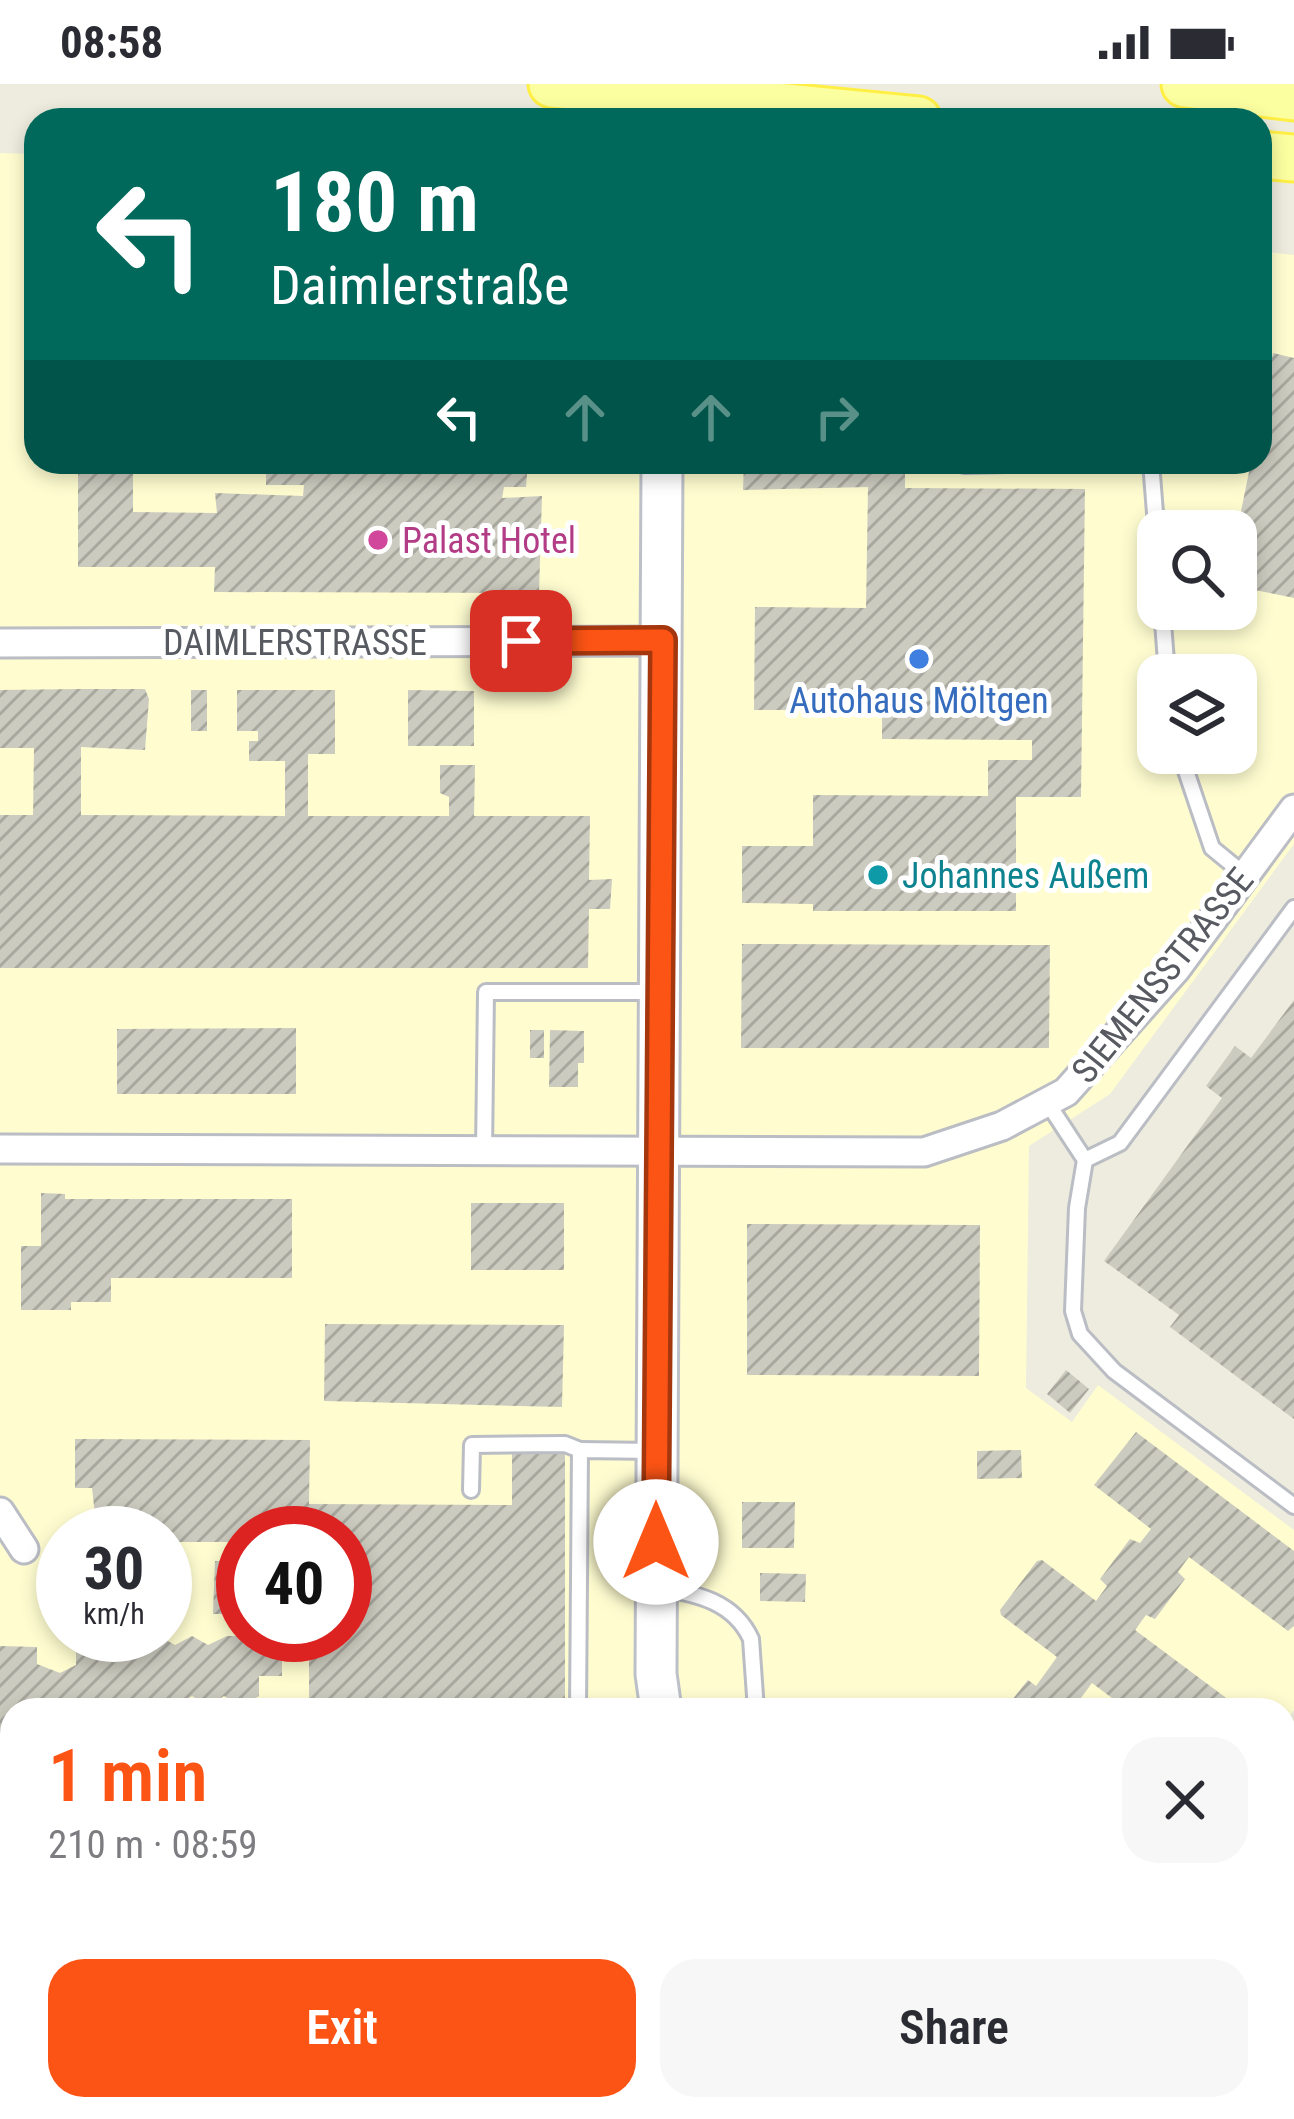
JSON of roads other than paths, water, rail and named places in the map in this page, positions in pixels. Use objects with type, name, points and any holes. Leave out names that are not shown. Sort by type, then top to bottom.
[{"type":"main road","points":[[552,84],[632,99],[777,108]]},
{"type":"main road","points":[[1185,84],[1294,97]]},
{"type":"street","points":[[659,1698],[656,1450],[662,474]]},
{"type":"street","name":"DAIMLERSTRASSE","points":[[0,644],[663,640]]},
{"type":"street","name":"SIEMENSSTRASSE","points":[[657,1154],[924,1152],[1002,1126],[1066,1092],[1175,969],[1293,813]]},
{"type":"street","points":[[0,1148],[657,1154]]},
{"type":"street","points":[[0,1512],[24,1549]]},
{"type":"lane","points":[[1152,474],[1155,510]]},
{"type":"lane","points":[[1187,774],[1212,848],[1245,875]]},
{"type":"lane","points":[[1085,1160],[1120,1144],[1294,908]]},
{"type":"lane","points":[[484,1152],[486,992],[659,992]]},
{"type":"lane","points":[[1047,1102],[1085,1160],[1077,1208],[1073,1311],[1081,1334],[1114,1371],[1294,1506]]},
{"type":"lane","points":[[471,1490],[472,1444],[656,1450]]},
{"type":"lane","points":[[578,1698],[580,1450]]},
{"type":"lane","points":[[656,1588],[710,1599],[747,1630],[755,1698]]},
{"type":"place","name":"Palast Hotel","points":[[378,540]]},
{"type":"place","name":"Autohaus Möltgen","points":[[919,659]]},
{"type":"place","name":"Johannes Außem","points":[[878,875]]}]
